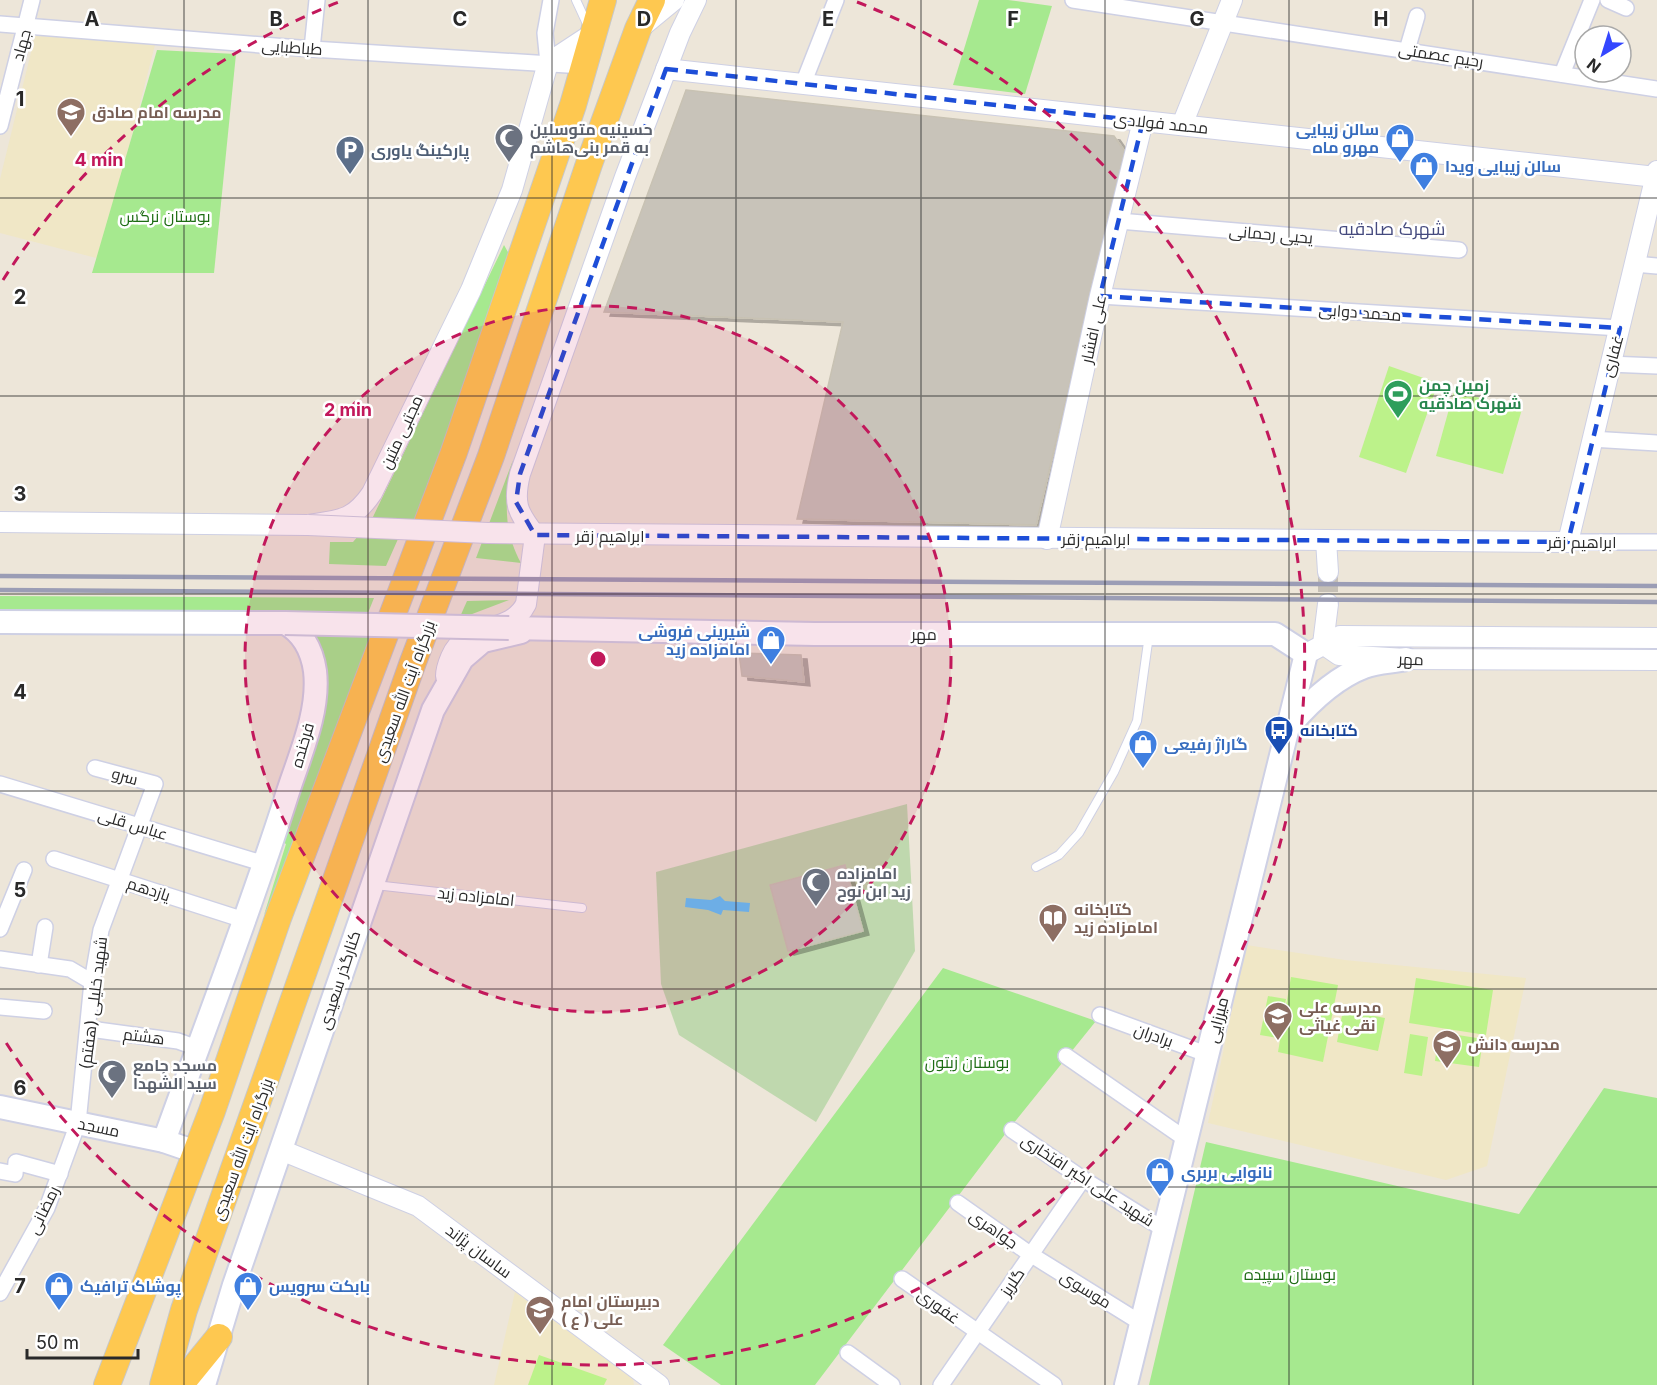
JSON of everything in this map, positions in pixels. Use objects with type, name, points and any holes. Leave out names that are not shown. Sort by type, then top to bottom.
[{"type":"highway","points":[[592,34],[597,0]]},
{"type":"highway","points":[[107,1385],[196,1152],[278,918],[454,452],[569,117],[603,0]]},
{"type":"highway","points":[[638,29],[646,0]]},
{"type":"highway","name":"بزرگراه آیت الله سعیدی","points":[[164,1385],[184,1310],[413,662],[491,456],[638,29],[652,0]]},
{"type":"highway","points":[[180,1385],[219,1337]]},
{"type":"main road","points":[[0,622],[285,623],[536,629]]},
{"type":"main road","name":"فرخنده","points":[[165,1141],[265,864],[306,736],[314,701],[315,672],[311,654],[304,639],[285,623]]},
{"type":"main road","name":"کنارگذر سعیدی","points":[[204,1385],[370,885],[433,710],[462,659],[483,640],[536,629]]},
{"type":"main road","name":"مهر","points":[[536,629],[815,634],[1275,634],[1315,649]]},
{"type":"main road","name":"میرزایی","points":[[1126,1385],[1288,728],[1315,649]]},
{"type":"main road","points":[[1288,728],[1317,695],[1347,676],[1365,666],[1406,659]]},
{"type":"main road","name":"مسجد","points":[[0,1107],[165,1141],[196,1152]]},
{"type":"street","name":"جهاد","points":[[0,126],[2,109],[32,0]]},
{"type":"street","points":[[312,49],[317,0]]},
{"type":"street","points":[[550,0],[545,33],[548,63],[592,34]]},
{"type":"street","points":[[638,29],[674,0]]},
{"type":"street","points":[[447,683],[446,670],[462,640],[485,628],[511,622],[521,614],[526,604],[535,535],[521,518],[516,502],[520,474],[611,215],[666,69],[696,0]]},
{"type":"street","points":[[803,84],[836,0]]},
{"type":"street","name":"رحیم عصمتی","points":[[1073,0],[1657,89]]},
{"type":"street","points":[[1182,125],[1232,0]]},
{"type":"street","points":[[1562,74],[1592,0]]},
{"type":"street","points":[[1608,0],[1626,8]]},
{"type":"street","points":[[1407,50],[1417,16]]},
{"type":"street","name":"طباطبایی","points":[[0,24],[312,49],[583,66]]},
{"type":"street","name":"مجتبی متین","points":[[0,522],[308,525],[348,518],[361,508],[372,493],[471,290],[512,190],[548,63]]},
{"type":"street","name":"محمد فولادی","points":[[666,69],[1657,175]]},
{"type":"street","name":"علی افشار","points":[[1047,539],[1100,296],[1143,121]]},
{"type":"street","name":"غفاری","points":[[1568,542],[1609,364],[1620,328],[1657,175]]},
{"type":"street","name":"یحیی رحمانی","points":[[1119,221],[1459,250]]},
{"type":"street","points":[[1634,264],[1657,266]]},
{"type":"street","name":"محمد دوابی","points":[[1100,296],[1620,328]]},
{"type":"street","points":[[1609,364],[1657,366]]},
{"type":"street","points":[[1591,439],[1657,443]]},
{"type":"street","name":"ابراهیم زقر","points":[[308,525],[535,535],[1657,542]]},
{"type":"street","points":[[1326,540],[1328,572]]},
{"type":"street","points":[[1315,649],[1328,604]]},
{"type":"street","name":"مهر","points":[[1315,649],[1340,636],[1657,638]]},
{"type":"street","name":"مهر","points":[[1315,649],[1339,655],[1406,659],[1657,660]]},
{"type":"street","name":"سرو","points":[[95,768],[155,784]]},
{"type":"street","name":"عباس قلی","points":[[0,784],[265,864]]},
{"type":"street","name":"شهید خلیلی (هفتم)","points":[[78,1123],[90,1029],[92,982],[101,930],[155,784]]},
{"type":"street","name":"یازدهم","points":[[54,859],[244,920]]},
{"type":"street","points":[[0,929],[24,870]]},
{"type":"street","points":[[39,964],[45,927]]},
{"type":"street","points":[[0,959],[70,969],[92,982]]},
{"type":"street","points":[[0,1007],[44,1011]]},
{"type":"street","name":"برادران","points":[[1100,1015],[1209,1055]]},
{"type":"street","name":"هشتم","points":[[90,1029],[178,1041],[197,1048]]},
{"type":"street","points":[[1066,1056],[1187,1140]]},
{"type":"street","name":"رمضانی","points":[[0,1293],[47,1208],[78,1123]]},
{"type":"street","name":"شهید علی اکبر افتخاری","points":[[1012,1130],[1083,1179],[1165,1230]]},
{"type":"street","name":"ساسان پژاند","points":[[281,1150],[418,1206],[654,1384]]},
{"type":"street","points":[[0,1171],[15,1174],[16,1162],[60,1174]]},
{"type":"street","name":"گلریز","points":[[941,1385],[1083,1179]]},
{"type":"street","name":"جواهری","points":[[958,1203],[1030,1254]]},
{"type":"street","name":"موسوی","points":[[1030,1254],[1141,1323]]},
{"type":"street","name":"غفوری","points":[[902,1279],[976,1333],[1054,1385]]},
{"type":"street","points":[[848,1353],[892,1385]]},
{"type":"lane","points":[[576,0],[592,34]]},
{"type":"lane","points":[[1036,867],[1059,855],[1079,833],[1114,772],[1137,720],[1149,633]]},
{"type":"lane","name":"امامزاده زید","points":[[370,885],[582,908]]},
{"type":"highlighted area","points":[[666,69],[1143,121],[1100,296],[1620,328],[1568,542],[535,535],[516,502],[520,474]]},
{"type":"shaded area","points":[[35,36],[156,41],[100,259],[0,233],[0,179]]},
{"type":"shaded area","points":[[1246,945],[1345,960],[1526,978],[1487,1166],[1446,1180],[1208,1123]]},
{"type":"shaded area","name":"دبیرستان امام علی ( ع )","points":[[515,1292],[633,1379],[634,1385],[494,1385]]},
{"type":"green space","points":[[979,0],[1008,0],[1052,6],[1025,94],[953,85]]},
{"type":"green space","name":"بوستان نرگس","points":[[157,50],[236,54],[214,273],[92,273]]},
{"type":"green space","points":[[504,245],[509,254],[455,412],[409,533],[402,530],[386,566],[329,564],[330,542],[353,542],[371,521]]},
{"type":"green space","name":"زمین چمن شهرک صادقیه","points":[[1389,366],[1438,383],[1406,473],[1359,457]]},
{"type":"green space","points":[[1454,391],[1522,409],[1503,474],[1436,456]]},
{"type":"green space","points":[[513,460],[507,500],[508,525],[521,563],[476,558]]},
{"type":"green space","points":[[0,596],[374,598],[360,633],[370,636],[296,849],[264,915],[286,844],[282,842],[324,673],[320,644],[313,636],[0,613]]},
{"type":"green space","points":[[509,600],[459,619],[467,601]]},
{"type":"green space","points":[[907,804],[915,951],[816,1122],[679,1035],[661,984],[656,872]]},
{"type":"green space","name":"بوستان زیتون","points":[[943,968],[1096,1021],[1009,1129],[815,1385],[721,1385],[663,1345]]},
{"type":"green space","points":[[1291,977],[1338,985],[1323,1062],[1278,1052]]},
{"type":"green space","points":[[1416,978],[1493,990],[1486,1035],[1409,1023]]},
{"type":"green space","points":[[1268,996],[1286,999],[1278,1038],[1260,1035]]},
{"type":"green space","points":[[1343,1010],[1385,1018],[1378,1051],[1337,1042]]},
{"type":"green space","points":[[1439,1032],[1483,1039],[1479,1067],[1435,1061]]},
{"type":"green space","points":[[1410,1034],[1428,1037],[1422,1076],[1404,1073]]},
{"type":"green space","name":"بوستان سپیده","points":[[1604,1088],[1657,1098],[1657,1385],[1149,1385],[1206,1142],[1519,1214]]},
{"type":"green space","points":[[539,1355],[607,1379],[604,1385],[528,1385]]},
{"type":"water","points":[[720,896],[725,901],[750,903],[749,912],[723,910],[721,915],[708,910],[685,907],[686,898],[711,900]]},
{"type":"building","points":[[686,90],[1114,136],[1125,152],[1036,525],[797,519],[843,322],[604,312]]},
{"type":"building","name":"شیرینی فروشی امامزاده زید","points":[[739,653],[801,655],[804,682],[742,676]]},
{"type":"building","name":"امامزاده زید ابن نوح","points":[[845,865],[863,931],[788,951],[770,885]]},
{"type":"tunnel","points":[[1328,572],[1328,604]]},
{"type":"railway","points":[[0,576],[1657,586]]},
{"type":"railway","points":[[0,590],[1657,602]]},
{"type":"place","name":"مدرسه امام صادق","points":[[71,138]]},
{"type":"place","name":"حسینیه متوسلین به قمر بنی‌هاشم","points":[[509,164]]},
{"type":"place","name":"سالن زیبایی مهرو ماه","points":[[1400,164]]},
{"type":"place","name":"پارکینگ یاوری","points":[[350,176]]},
{"type":"place","name":"سالن زیبایی ویدا","points":[[1424,192]]},
{"type":"place","name":"زمین چمن شهرک صادقیه","points":[[1398,420]]},
{"type":"place","name":"شیرینی فروشی امامزاده زید","points":[[771,666]]},
{"type":"place","name":"کتابخانه","points":[[1279,756]]},
{"type":"place","name":"گاراژ رفیعی","points":[[1143,770]]},
{"type":"place","name":"امامزاده زید ابن نوح","points":[[816,908]]},
{"type":"place","name":"کتابخانه امامزاده زید","points":[[1053,944]]},
{"type":"place","name":"مدرسه علی نقی غیاثی","points":[[1278,1042]]},
{"type":"place","name":"مدرسه دانش","points":[[1447,1070]]},
{"type":"place","name":"مسجد جامع سید الشهدا","points":[[112,1100]]},
{"type":"place","name":"نانوایی بربری","points":[[1160,1198]]},
{"type":"place","name":"پوشاک ترافیک","points":[[59,1312]]},
{"type":"place","name":"بابکت سرویس","points":[[248,1312]]},
{"type":"place","name":"دبیرستان امام علی ( ع )","points":[[540,1336]]},
{"type":"district","name":"شهرک صادقیه","points":[[1392,228]]}]
